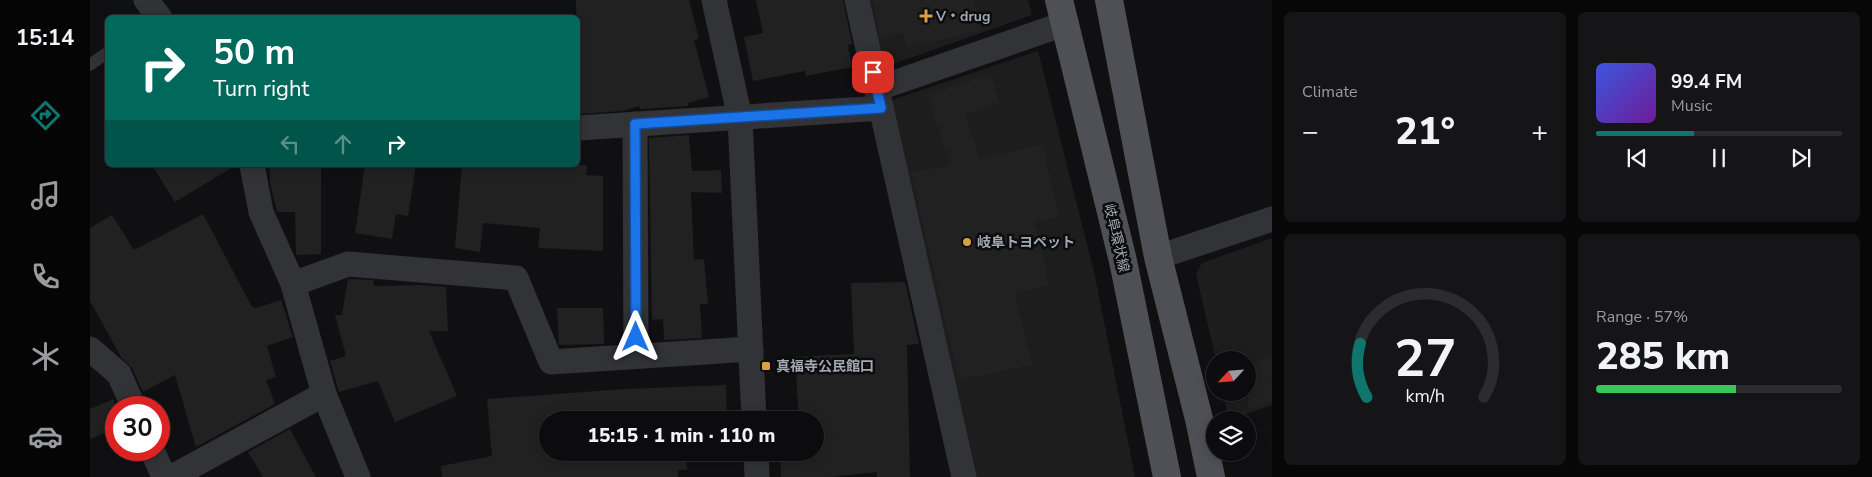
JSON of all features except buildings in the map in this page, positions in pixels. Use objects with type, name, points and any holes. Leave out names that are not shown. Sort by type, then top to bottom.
[{"type":"main road","points":[[1109,0],[1158,256],[1199,420],[1211,477]]},
{"type":"main road","name":"岐阜環状線","points":[[1061,12],[1123,260],[1167,477]]},
{"type":"street","points":[[714,0],[740,118],[754,411]]},
{"type":"street","points":[[857,0],[964,477]]},
{"type":"street","points":[[580,128],[740,118],[879,99],[1061,12]]},
{"type":"street","points":[[635,124],[636,356]]},
{"type":"street","points":[[252,167],[260,212],[293,284],[324,394],[358,477]]},
{"type":"street","points":[[1158,256],[1272,219]]},
{"type":"street","points":[[293,284],[348,264],[516,278],[551,362],[751,349]]},
{"type":"street","points":[[90,349],[120,374],[129,396]]},
{"type":"street","points":[[172,477],[324,394]]},
{"type":"street","points":[[157,461],[164,477]]},
{"type":"street","points":[[756,461],[757,477]]},
{"type":"lane","points":[[90,65],[105,54]]},
{"type":"shaded area","name":"V・drug","points":[[870,0],[1028,0],[1032,15],[885,67]]},
{"type":"shaded area","points":[[1038,51],[1094,272],[1135,477],[976,477],[892,100]]},
{"type":"shaded area","points":[[1272,238],[1272,405],[1255,411],[1227,411],[1225,401],[1256,401],[1256,351],[1214,351],[1196,274],[1202,263]]},
{"type":"place","name":"V・drug","points":[[926,16]]},
{"type":"place","name":"岐阜トヨペット","points":[[967,242]]},
{"type":"place","name":"真福寺公民館口","points":[[766,366]]},
{"type":"route","points":[[636,337],[635,124],[881,108],[873,72]]}]
